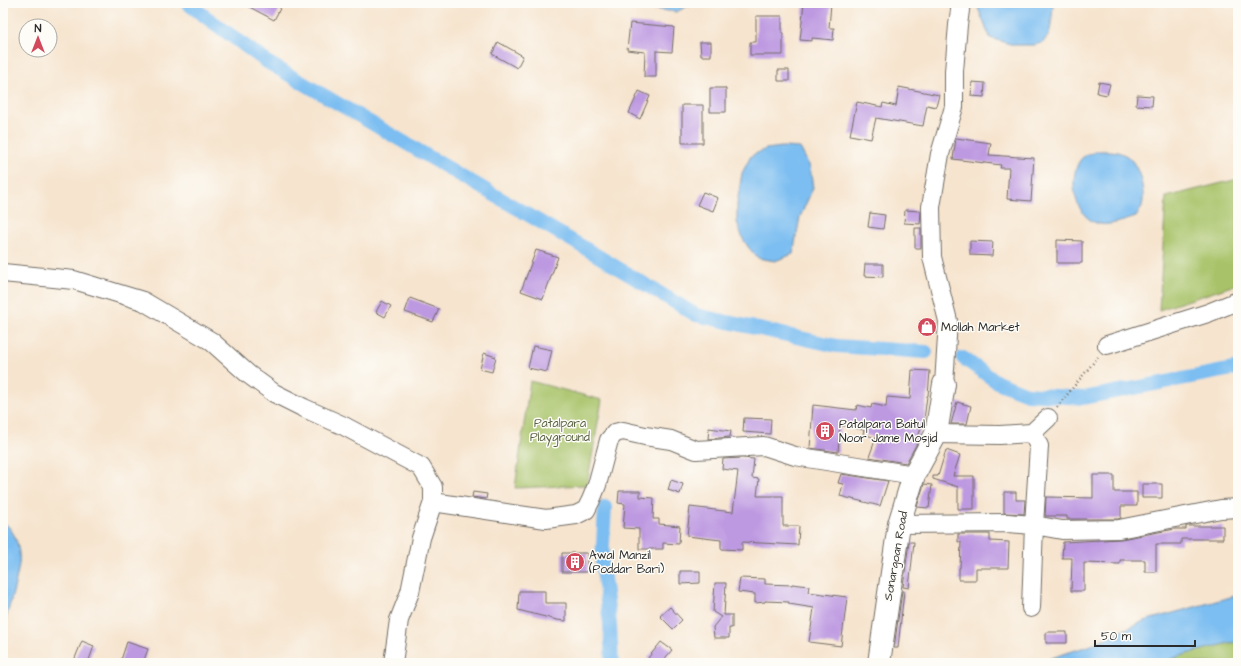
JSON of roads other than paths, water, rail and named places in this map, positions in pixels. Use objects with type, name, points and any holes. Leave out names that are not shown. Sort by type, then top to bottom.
[{"type":"main road","name":"Sonargoan Road","points":[[879,663],[899,524],[914,475],[936,434],[944,384]]},
{"type":"street","points":[[944,384],[948,321],[932,256],[931,207],[940,154],[954,107],[954,71],[961,3]]},
{"type":"street","points":[[3,274],[74,280],[143,301],[210,341],[248,374],[274,393],[344,426],[421,468],[433,487],[433,502],[421,538],[410,592],[399,620],[393,663]]},
{"type":"street","points":[[1107,345],[1201,315],[1238,301]]},
{"type":"street","points":[[936,434],[1000,435],[1032,433],[1048,418]]},
{"type":"street","points":[[433,502],[546,519],[576,515],[586,510],[598,485],[609,440],[616,433],[623,431],[671,440],[696,450],[764,446],[795,456],[914,475]]},
{"type":"street","points":[[1032,433],[1039,446],[1034,525],[1032,608]]},
{"type":"street","points":[[899,524],[1008,523],[1034,525],[1062,530],[1119,529],[1221,509],[1238,508]]},
{"type":"water","points":[[651,3],[694,3],[676,12],[654,9]]},
{"type":"water","points":[[976,3],[1053,3],[1049,35],[1042,43],[1034,45],[1014,45],[990,38]]},
{"type":"water","points":[[782,147],[800,148],[810,167],[813,188],[800,217],[793,254],[775,261],[758,258],[743,239],[737,222],[737,204],[742,173],[751,156],[766,149]]},
{"type":"water","points":[[1098,151],[1122,153],[1134,164],[1138,171],[1143,193],[1142,206],[1136,217],[1113,223],[1100,224],[1091,221],[1079,206],[1074,186],[1074,176],[1077,167],[1082,158]]},
{"type":"water","points":[[3,522],[11,530],[16,540],[19,553],[19,564],[3,631]]},
{"type":"water","points":[[1238,595],[1238,642],[1190,653],[1159,663],[1036,663],[1088,646],[1144,621]]},
{"type":"waterway","points":[[187,3],[267,62],[696,315],[837,346],[926,352]]},
{"type":"waterway","points":[[963,358],[997,382],[1027,394],[1083,398],[1238,368]]},
{"type":"waterway","points":[[605,507],[602,562],[610,624],[612,663]]},
{"type":"place","name":"Mollah Market","points":[[927,327]]},
{"type":"place","name":"Patalpara Baitul Noor Jame Mosjid","points":[[825,431]]},
{"type":"place","name":"Awal Manzil (Poddar Bari)","points":[[575,562]]},
{"type":"park label","name":"Patalpara Playground","points":[[560,430]]}]
